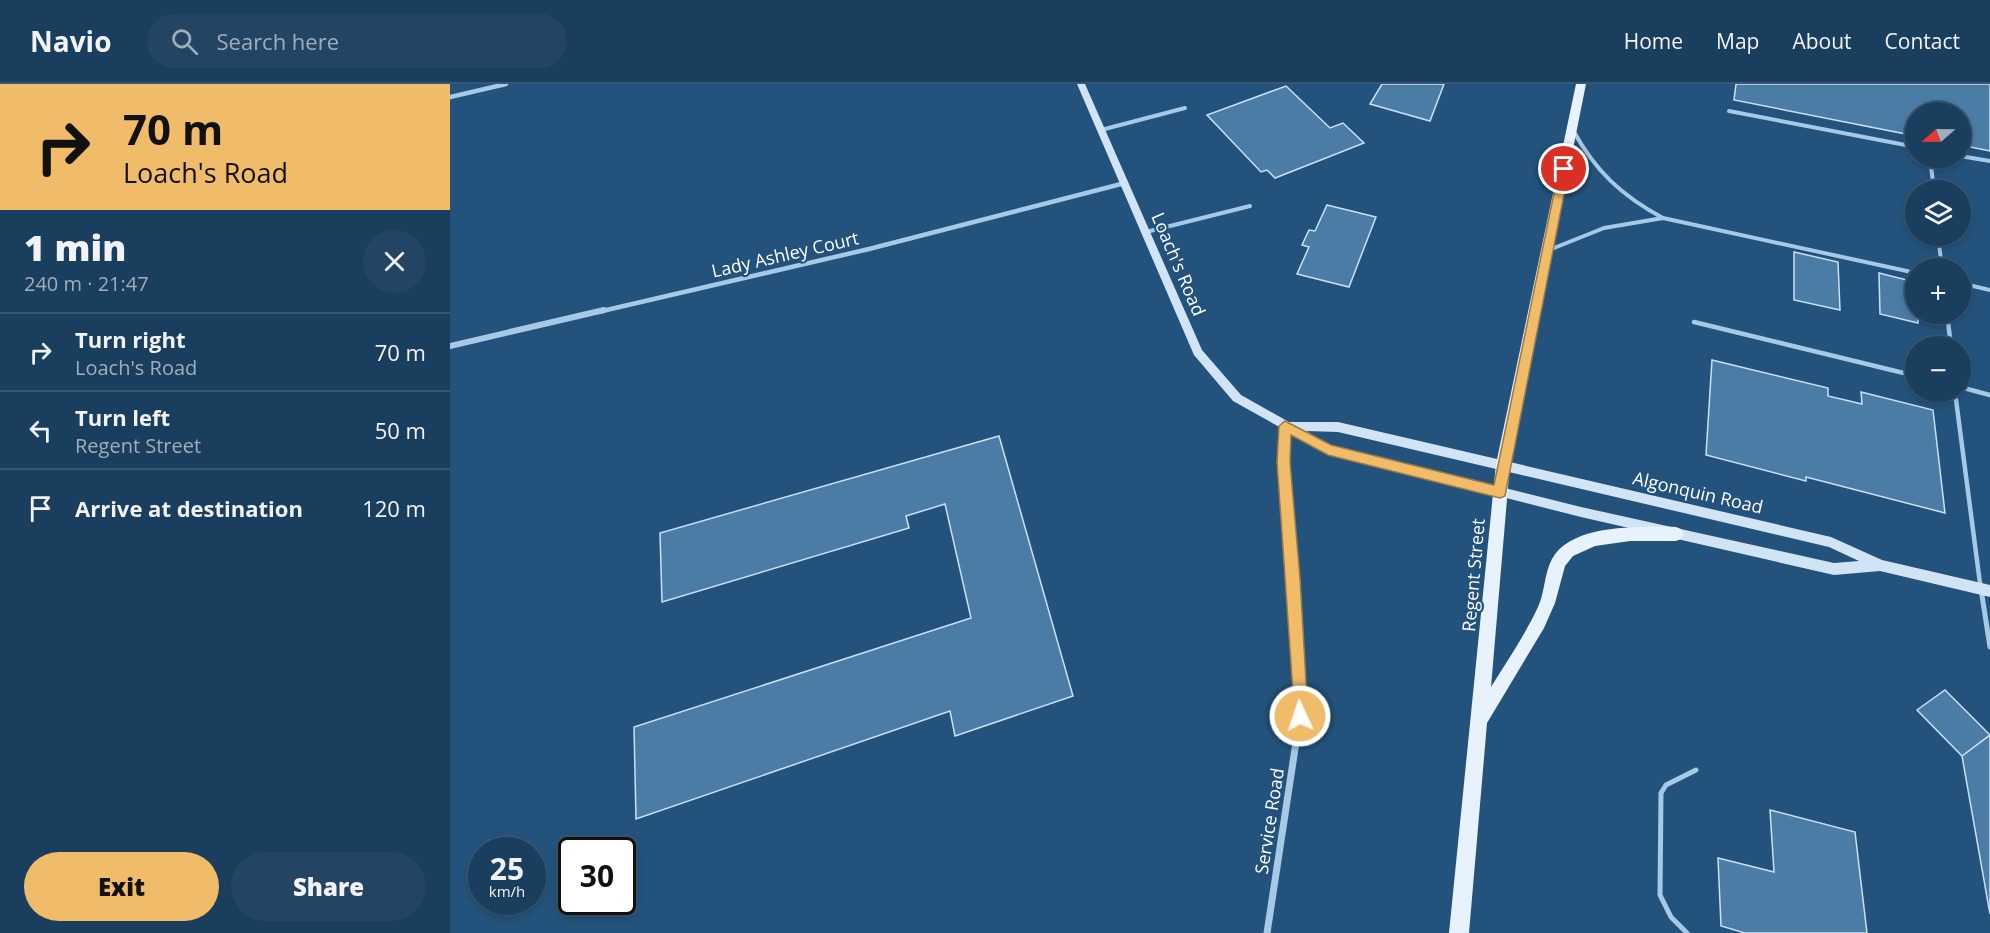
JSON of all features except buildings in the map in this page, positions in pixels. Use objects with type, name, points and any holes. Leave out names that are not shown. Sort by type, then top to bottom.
[{"type":"main road","name":"Regent Street","points":[[1459,933],[1503,464],[1581,84]]},
{"type":"main road","points":[[1479,722],[1546,608],[1552,573],[1560,557],[1576,547],[1604,537],[1676,534]]},
{"type":"street","points":[[450,97],[506,84]]},
{"type":"street","name":"Loach's Road","points":[[1081,84],[1198,352],[1237,398],[1328,449],[1500,492]]},
{"type":"street","name":"Lady Ashley Court","points":[[450,346],[869,249],[1125,183]]},
{"type":"street","name":"Loach's Road","points":[[1285,426],[1338,427],[1503,464]]},
{"type":"street","name":"Service Road","points":[[1268,933],[1300,716],[1293,578],[1283,462],[1285,426]]},
{"type":"street","name":"Algonquin Road","points":[[1503,464],[1831,542],[1880,565],[1985,589]]},
{"type":"street","name":"Algonquin Road","points":[[1500,492],[1834,569],[1880,565]]},
{"type":"lane","points":[[1101,130],[1185,108]]},
{"type":"lane","points":[[1729,111],[1905,145]]},
{"type":"lane","points":[[1572,128],[1587,159],[1607,182],[1634,203],[1663,218],[1905,271]]},
{"type":"lane","points":[[1971,158],[1990,161]]},
{"type":"lane","points":[[1146,232],[1250,206]]},
{"type":"lane","points":[[1547,251],[1594,228],[1624,221],[1663,218]]},
{"type":"lane","points":[[1971,286],[1990,290]]},
{"type":"lane","points":[[1694,322],[1905,373]]},
{"type":"lane","points":[[1971,390],[1990,394]]},
{"type":"lane","points":[[1957,402],[1985,589],[1990,647]]},
{"type":"lane","points":[[1687,933],[1671,917],[1660,895],[1661,793],[1666,785],[1696,770]]},
{"type":"route","points":[[1300,716],[1296,616],[1283,462],[1285,426],[1328,449],[1500,492],[1503,464],[1564,169]]}]
